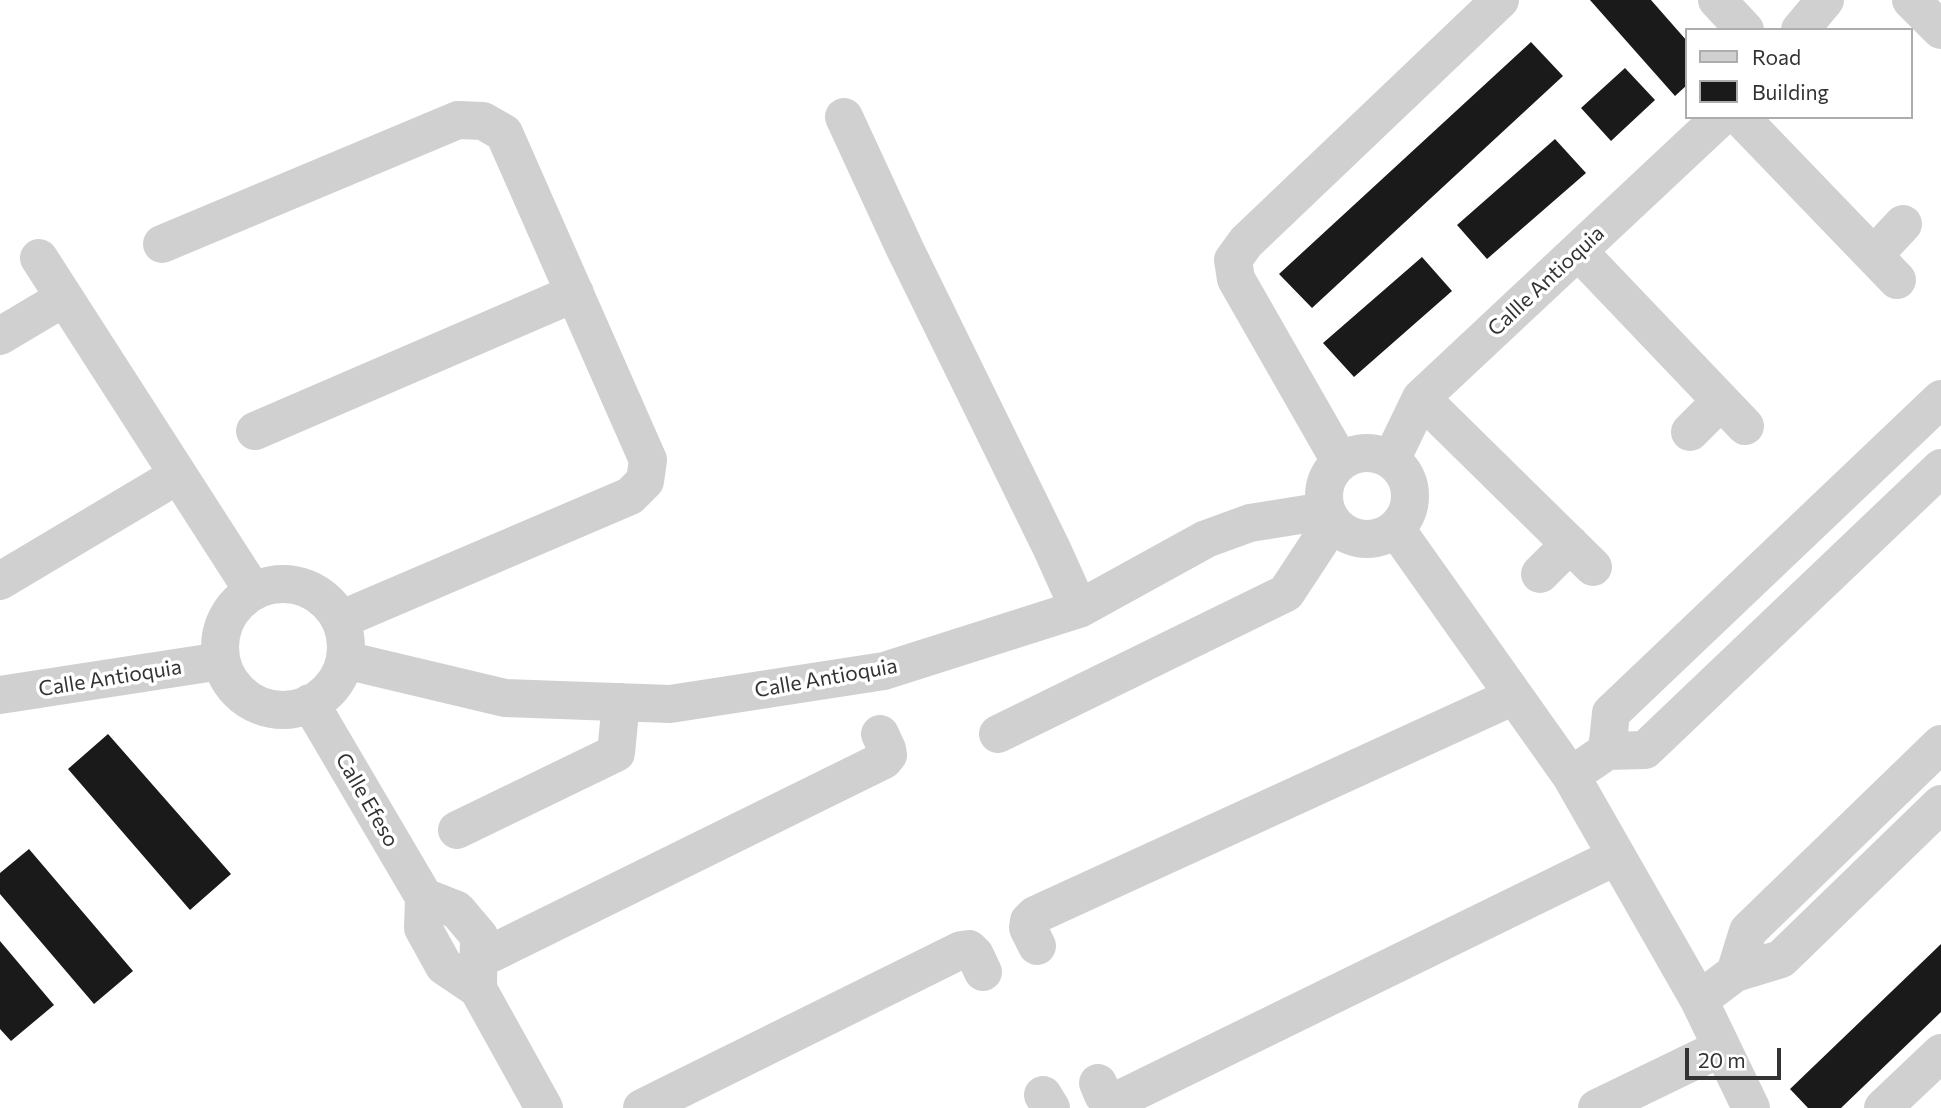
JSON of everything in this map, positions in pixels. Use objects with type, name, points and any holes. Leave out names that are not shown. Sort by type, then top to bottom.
[{"type":"street","points":[[1340,461],[1236,279],[1233,260],[1246,242],[1500,0]]},
{"type":"street","points":[[1717,0],[1743,28]]},
{"type":"street","points":[[1802,28],[1825,0]]},
{"type":"street","points":[[1912,0],[1941,30]]},
{"type":"street","points":[[844,117],[1079,609]]},
{"type":"street","name":"Callle Antioquia","points":[[1391,460],[1421,398],[1719,119]]},
{"type":"street","points":[[1742,119],[1886,268],[1903,224]]},
{"type":"street","points":[[162,244],[458,120],[483,121],[504,133],[648,460],[645,481],[630,496],[340,620]]},
{"type":"street","points":[[1578,251],[1733,413],[1690,432]]},
{"type":"street","points":[[39,258],[253,591]]},
{"type":"street","points":[[255,431],[575,293]]},
{"type":"street","points":[[0,337],[64,298]]},
{"type":"street","points":[[1421,398],[1581,555],[1540,574]]},
{"type":"street","points":[[1607,751],[1611,713],[1941,400]]},
{"type":"street","points":[[1571,776],[1607,751],[1645,750],[1939,470],[1903,435]]},
{"type":"street","points":[[1379,454],[1391,460],[1401,470],[1410,494],[1404,519],[1396,529],[1370,540],[1342,533],[1329,517],[1323,497],[1331,471],[1340,461],[1352,455],[1379,454]]},
{"type":"street","points":[[0,581],[178,475]]},
{"type":"street","points":[[998,734],[1286,593],[1329,517]]},
{"type":"street","name":"Calle Antioquia","points":[[345,660],[505,698],[670,704],[884,671],[1079,609],[1206,539],[1250,523],[1329,517]]},
{"type":"street","points":[[1396,529],[1571,776],[1699,1000],[1751,1108]]},
{"type":"street","points":[[272,584],[293,584],[313,591],[329,603],[340,620],[346,640],[345,660],[338,678],[326,693],[310,703],[292,709],[273,709],[255,704],[228,678],[221,661],[220,640],[225,620],[236,603],[253,591],[272,584]]},
{"type":"street","points":[[1744,587],[1777,625]]},
{"type":"street","name":"Calle Antioquia","points":[[0,695],[221,661]]},
{"type":"street","points":[[1037,946],[1027,928],[1035,915],[1514,696]]},
{"type":"street","points":[[457,830],[616,753],[621,702]]},
{"type":"street","name":"Calle Efeso","points":[[310,703],[424,897],[423,928],[444,966],[478,974],[544,1108]]},
{"type":"street","points":[[478,974],[884,760],[888,755],[880,734]]},
{"type":"street","points":[[1735,974],[1748,931],[1941,744]]},
{"type":"street","points":[[1882,801],[1912,832]]},
{"type":"street","points":[[1699,1000],[1735,974],[1782,959],[1941,804]]},
{"type":"street","points":[[1098,1083],[1103,1095],[1110,1101],[1118,1100],[1617,856]]},
{"type":"street","points":[[642,1108],[961,950],[969,949],[983,972]]},
{"type":"street","points":[[1597,1108],[1721,1048]]},
{"type":"street","points":[[1883,1108],[1941,1053]]},
{"type":"building","points":[[1590,0],[1651,0],[1686,40],[1686,86],[1675,96]]},
{"type":"building","points":[[1531,42],[1563,76],[1312,308],[1279,274]]},
{"type":"building","points":[[1625,68],[1655,100],[1611,141],[1581,108]]},
{"type":"building","points":[[1555,139],[1586,173],[1487,259],[1457,225]]},
{"type":"building","points":[[1422,257],[1452,291],[1354,377],[1323,343]]},
{"type":"building","points":[[108,734],[231,874],[190,910],[68,769]]},
{"type":"building","points":[[29,849],[133,971],[94,1004],[0,894],[0,873]]},
{"type":"building","points":[[0,941],[54,1005],[11,1041],[0,1029]]},
{"type":"building","points":[[1941,944],[1941,1012],[1841,1108],[1808,1108],[1790,1089]]}]
